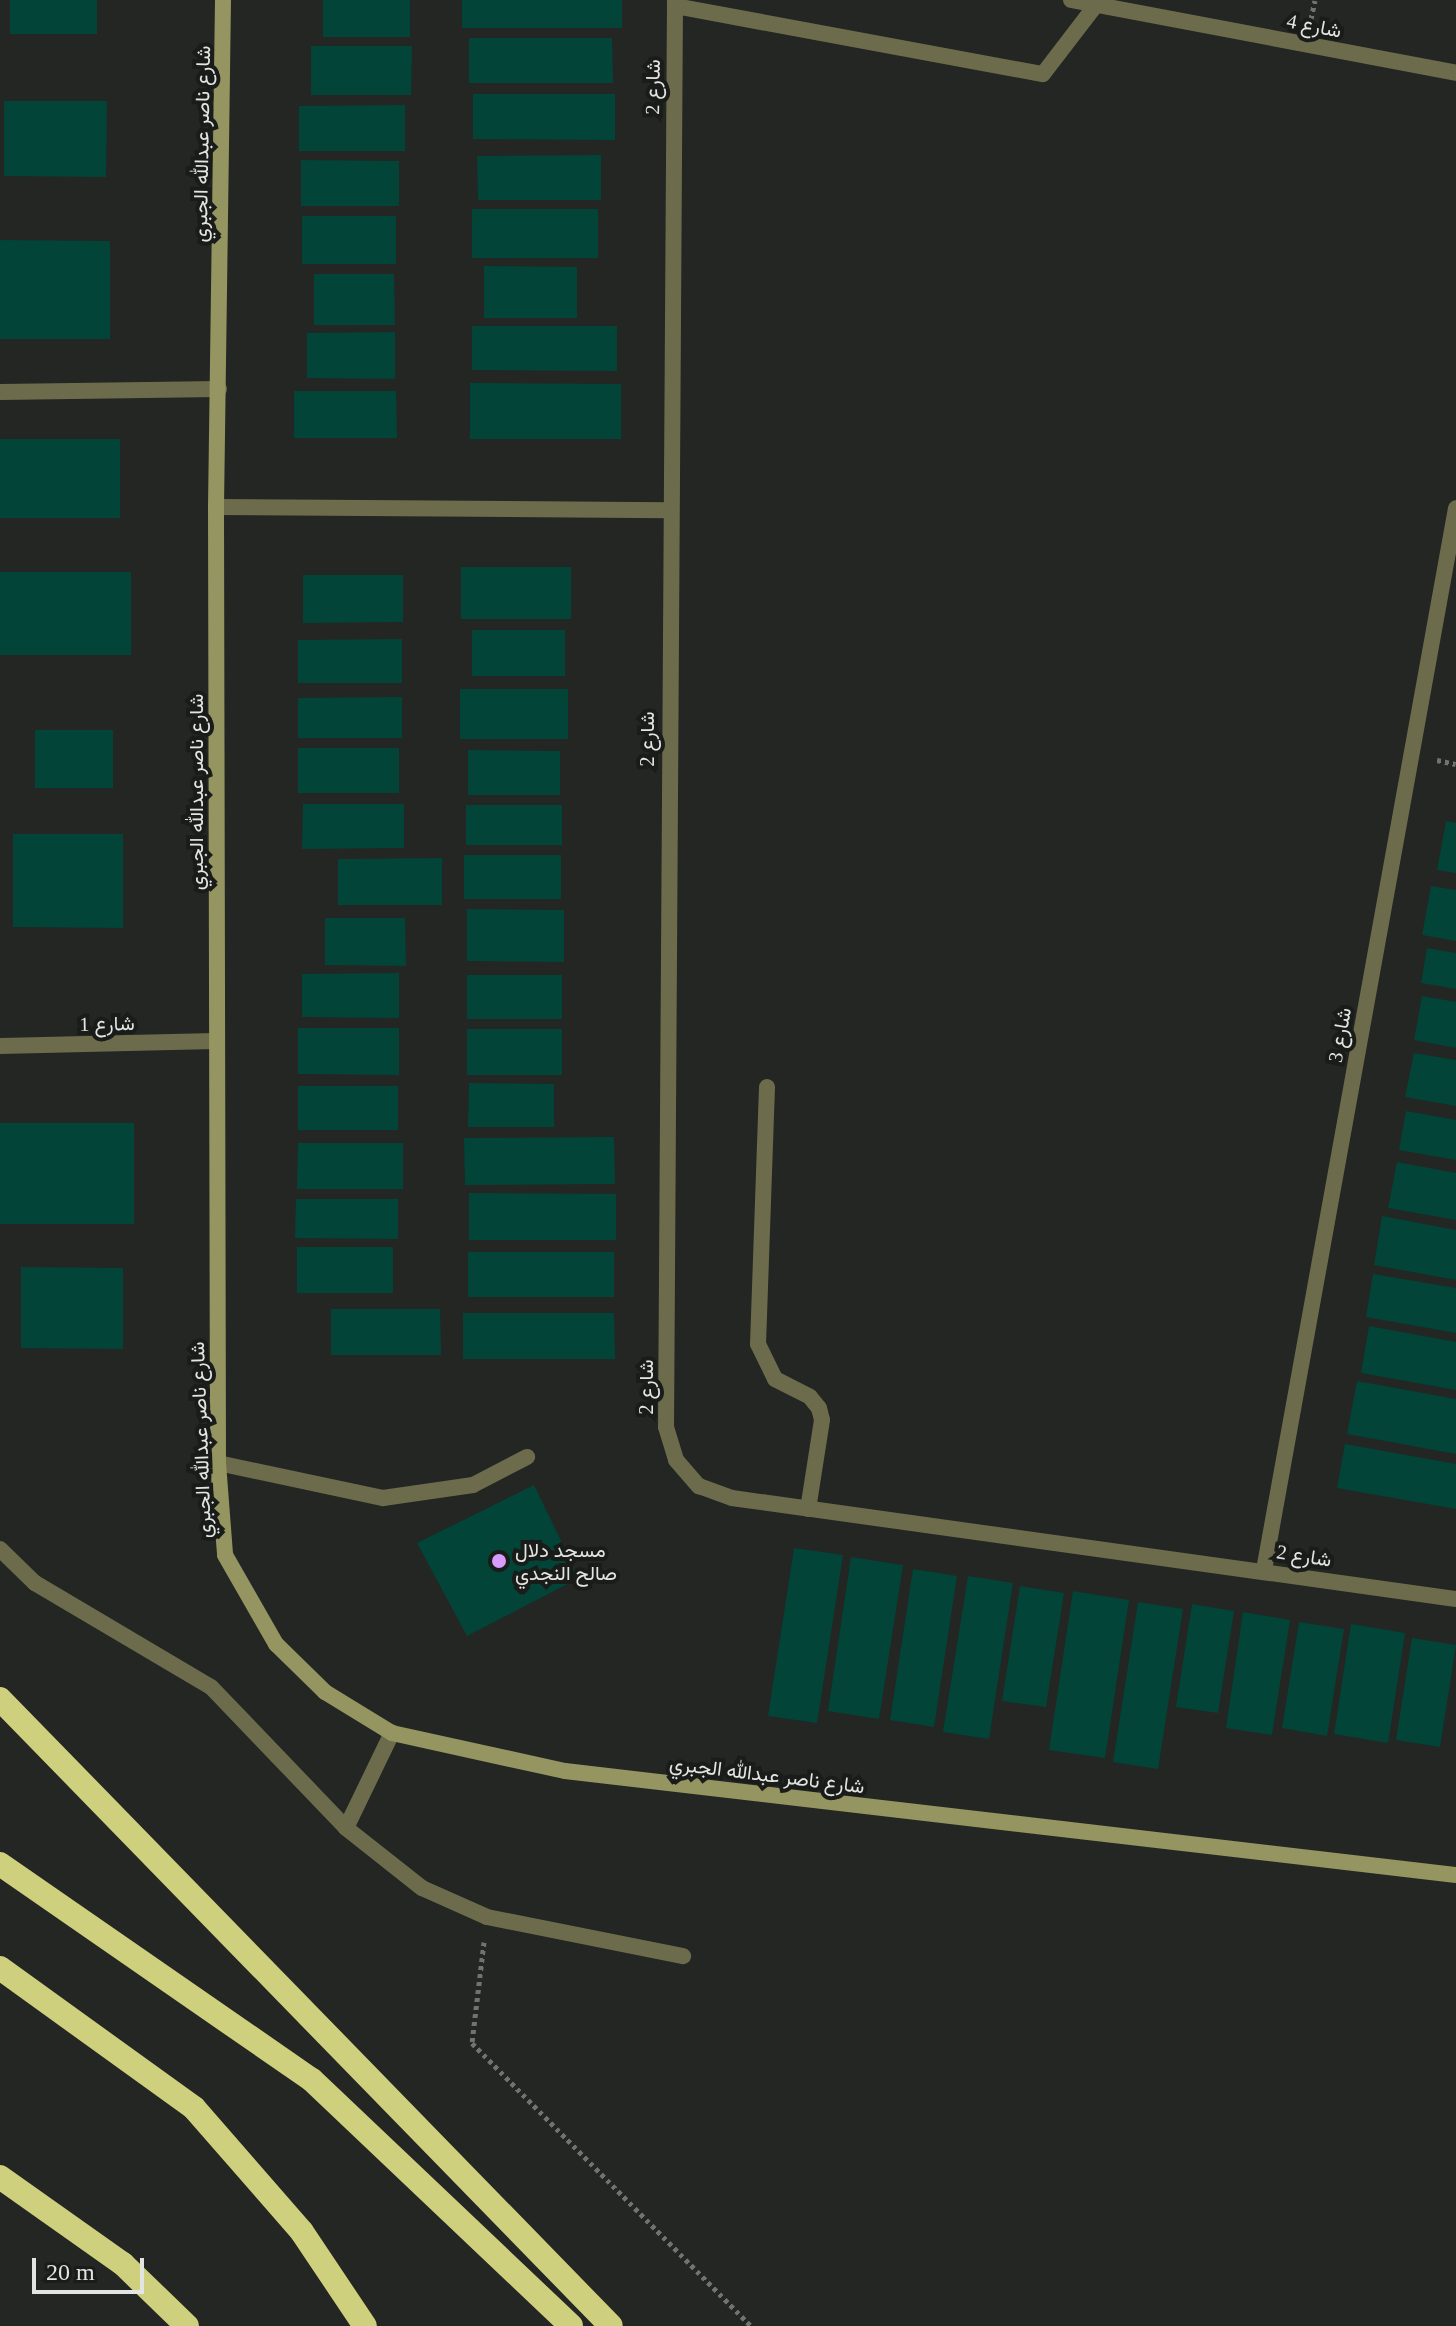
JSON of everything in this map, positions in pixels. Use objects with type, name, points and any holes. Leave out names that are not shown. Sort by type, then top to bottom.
[{"type":"highway","points":[[0,1699],[611,2326]]},
{"type":"highway","points":[[0,1864],[312,2080],[571,2326]]},
{"type":"highway","points":[[0,1968],[194,2108],[302,2232],[365,2326]]},
{"type":"highway","points":[[0,2177],[123,2264],[187,2326]]},
{"type":"street","name":"شارع ناصر عبدالله الجبري","points":[[223,0],[216,507],[218,1463],[225,1555],[276,1644],[325,1692],[392,1733],[565,1771],[1456,1875]]},
{"type":"street","name":"شارع 4","points":[[1071,0],[1456,73]]},
{"type":"street","points":[[675,3],[1043,74],[1096,5]]},
{"type":"street","name":"شارع 2","points":[[675,3],[668,510],[666,1427],[676,1460],[699,1486],[732,1498],[1456,1599]]},
{"type":"street","points":[[0,392],[219,389]]},
{"type":"street","points":[[216,507],[668,510]]},
{"type":"street","name":"شارع 3","points":[[1264,1570],[1456,508]]},
{"type":"street","name":"شارع 1","points":[[0,1046],[215,1041]]},
{"type":"street","points":[[767,1087],[758,1344],[775,1379],[810,1397],[819,1408],[822,1420],[808,1509]]},
{"type":"street","points":[[218,1463],[383,1498],[473,1485],[527,1457]]},
{"type":"street","points":[[0,1549],[35,1583],[211,1687],[346,1828],[422,1888],[487,1917],[683,1956]]},
{"type":"street","points":[[346,1828],[392,1733]]},
{"type":"path","points":[[487,1917],[472,2043],[751,2326]]},
{"type":"building","points":[[10,0],[97,0],[97,34],[10,34]]},
{"type":"building","points":[[323,0],[410,0],[410,37],[323,37]]},
{"type":"building","points":[[462,0],[622,0],[622,28],[462,28]]},
{"type":"building","points":[[469,38],[612,38],[613,83],[469,83]]},
{"type":"building","points":[[311,46],[412,46],[411,95],[311,95]]},
{"type":"building","points":[[473,94],[615,94],[615,140],[473,139]]},
{"type":"building","points":[[4,101],[107,101],[106,177],[4,176]]},
{"type":"building","points":[[405,105],[405,151],[299,151],[299,106]]},
{"type":"building","points":[[601,155],[601,200],[478,200],[477,156]]},
{"type":"building","points":[[301,160],[399,161],[399,206],[301,206]]},
{"type":"building","points":[[472,209],[598,209],[598,258],[472,258]]},
{"type":"building","points":[[302,216],[396,216],[396,264],[302,264]]},
{"type":"building","points":[[0,240],[110,241],[110,339],[0,339]]},
{"type":"building","points":[[484,266],[577,267],[577,318],[484,318]]},
{"type":"building","points":[[314,274],[394,274],[395,325],[314,325]]},
{"type":"building","points":[[472,326],[617,326],[617,371],[472,370]]},
{"type":"building","points":[[395,332],[395,379],[307,378],[307,333]]},
{"type":"building","points":[[470,383],[621,384],[621,439],[470,439]]},
{"type":"building","points":[[294,391],[396,391],[397,438],[294,438]]},
{"type":"building","points":[[0,439],[120,439],[120,518],[0,518]]},
{"type":"building","points":[[461,567],[571,567],[571,619],[461,619]]},
{"type":"building","points":[[0,572],[131,572],[131,655],[0,655]]},
{"type":"building","points":[[303,575],[403,575],[403,622],[303,623]]},
{"type":"building","points":[[472,630],[565,630],[565,676],[472,676]]},
{"type":"building","points":[[402,639],[402,683],[298,683],[298,640]]},
{"type":"building","points":[[460,689],[568,689],[568,739],[460,739]]},
{"type":"building","points":[[402,697],[402,738],[298,738],[298,698]]},
{"type":"building","points":[[35,730],[113,730],[113,788],[35,788]]},
{"type":"building","points":[[298,748],[399,748],[399,793],[298,793]]},
{"type":"building","points":[[468,750],[560,751],[560,795],[468,795]]},
{"type":"building","points":[[303,804],[404,804],[404,848],[302,849]]},
{"type":"building","points":[[466,805],[562,805],[562,845],[466,845]]},
{"type":"building","points":[[1446,821],[1456,823],[1456,873],[1437,870]]},
{"type":"building","points":[[13,834],[123,834],[123,928],[13,927]]},
{"type":"building","points":[[464,855],[561,855],[561,899],[464,899]]},
{"type":"building","points":[[442,858],[442,905],[338,905],[338,859]]},
{"type":"building","points":[[1431,886],[1456,890],[1456,941],[1422,935]]},
{"type":"building","points":[[467,909],[564,910],[564,962],[467,961]]},
{"type":"building","points":[[325,918],[405,918],[406,966],[325,965]]},
{"type":"building","points":[[1427,948],[1456,953],[1456,989],[1421,983]]},
{"type":"building","points":[[399,973],[399,1018],[302,1017],[302,974]]},
{"type":"building","points":[[467,975],[562,975],[562,1019],[467,1019]]},
{"type":"building","points":[[1422,996],[1456,1002],[1456,1048],[1414,1040]]},
{"type":"building","points":[[298,1028],[399,1028],[399,1075],[298,1074]]},
{"type":"building","points":[[467,1029],[562,1029],[562,1075],[467,1075]]},
{"type":"building","points":[[1414,1053],[1456,1060],[1456,1106],[1405,1097]]},
{"type":"building","points":[[469,1083],[554,1084],[554,1127],[468,1127]]},
{"type":"building","points":[[298,1086],[398,1086],[398,1130],[298,1130]]},
{"type":"building","points":[[1406,1111],[1456,1120],[1456,1160],[1399,1150]]},
{"type":"building","points":[[0,1123],[134,1123],[134,1224],[0,1224]]},
{"type":"building","points":[[614,1137],[615,1184],[465,1185],[464,1138]]},
{"type":"building","points":[[298,1143],[403,1143],[403,1189],[297,1189]]},
{"type":"building","points":[[1397,1162],[1456,1173],[1456,1220],[1388,1208]]},
{"type":"building","points":[[469,1193],[616,1194],[616,1240],[469,1240]]},
{"type":"building","points":[[296,1199],[398,1199],[398,1239],[295,1238]]},
{"type":"building","points":[[1382,1216],[1456,1230],[1456,1280],[1374,1265]]},
{"type":"building","points":[[297,1247],[393,1247],[393,1293],[297,1293]]},
{"type":"building","points":[[468,1252],[614,1252],[614,1297],[468,1297]]},
{"type":"building","points":[[21,1267],[123,1268],[123,1349],[21,1348]]},
{"type":"building","points":[[1373,1274],[1456,1288],[1456,1333],[1366,1317]]},
{"type":"building","points":[[331,1309],[440,1309],[441,1355],[331,1355]]},
{"type":"building","points":[[463,1313],[614,1313],[615,1359],[463,1359]]},
{"type":"building","points":[[1369,1326],[1456,1342],[1456,1390],[1361,1373]]},
{"type":"building","points":[[1357,1381],[1456,1399],[1456,1454],[1347,1434]]},
{"type":"building","points":[[1345,1444],[1456,1464],[1456,1509],[1337,1488]]},
{"type":"building","name":"مسجد دلال صالح النجدي","points":[[534,1485],[579,1578],[467,1636],[417,1543]]},
{"type":"building","points":[[794,1548],[843,1555],[817,1723],[768,1716]]},
{"type":"building","points":[[851,1557],[903,1565],[879,1719],[828,1711]]},
{"type":"building","points":[[913,1569],[957,1576],[934,1727],[890,1720]]},
{"type":"building","points":[[968,1576],[1013,1583],[989,1739],[943,1732]]},
{"type":"building","points":[[1020,1586],[1064,1593],[1046,1707],[1002,1701]]},
{"type":"building","points":[[1073,1591],[1129,1600],[1105,1758],[1049,1750]]},
{"type":"building","points":[[1138,1602],[1183,1609],[1158,1769],[1113,1762]]},
{"type":"building","points":[[1192,1604],[1234,1611],[1218,1713],[1176,1707]]},
{"type":"building","points":[[1243,1612],[1290,1620],[1272,1735],[1226,1728]]},
{"type":"building","points":[[1299,1622],[1344,1629],[1327,1736],[1282,1728]]},
{"type":"building","points":[[1351,1624],[1405,1633],[1388,1743],[1334,1734]]},
{"type":"building","points":[[1412,1638],[1456,1645],[1440,1747],[1396,1740]]},
{"type":"place","name":"مسجد دلال صالح النجدي","points":[[499,1561]]}]
